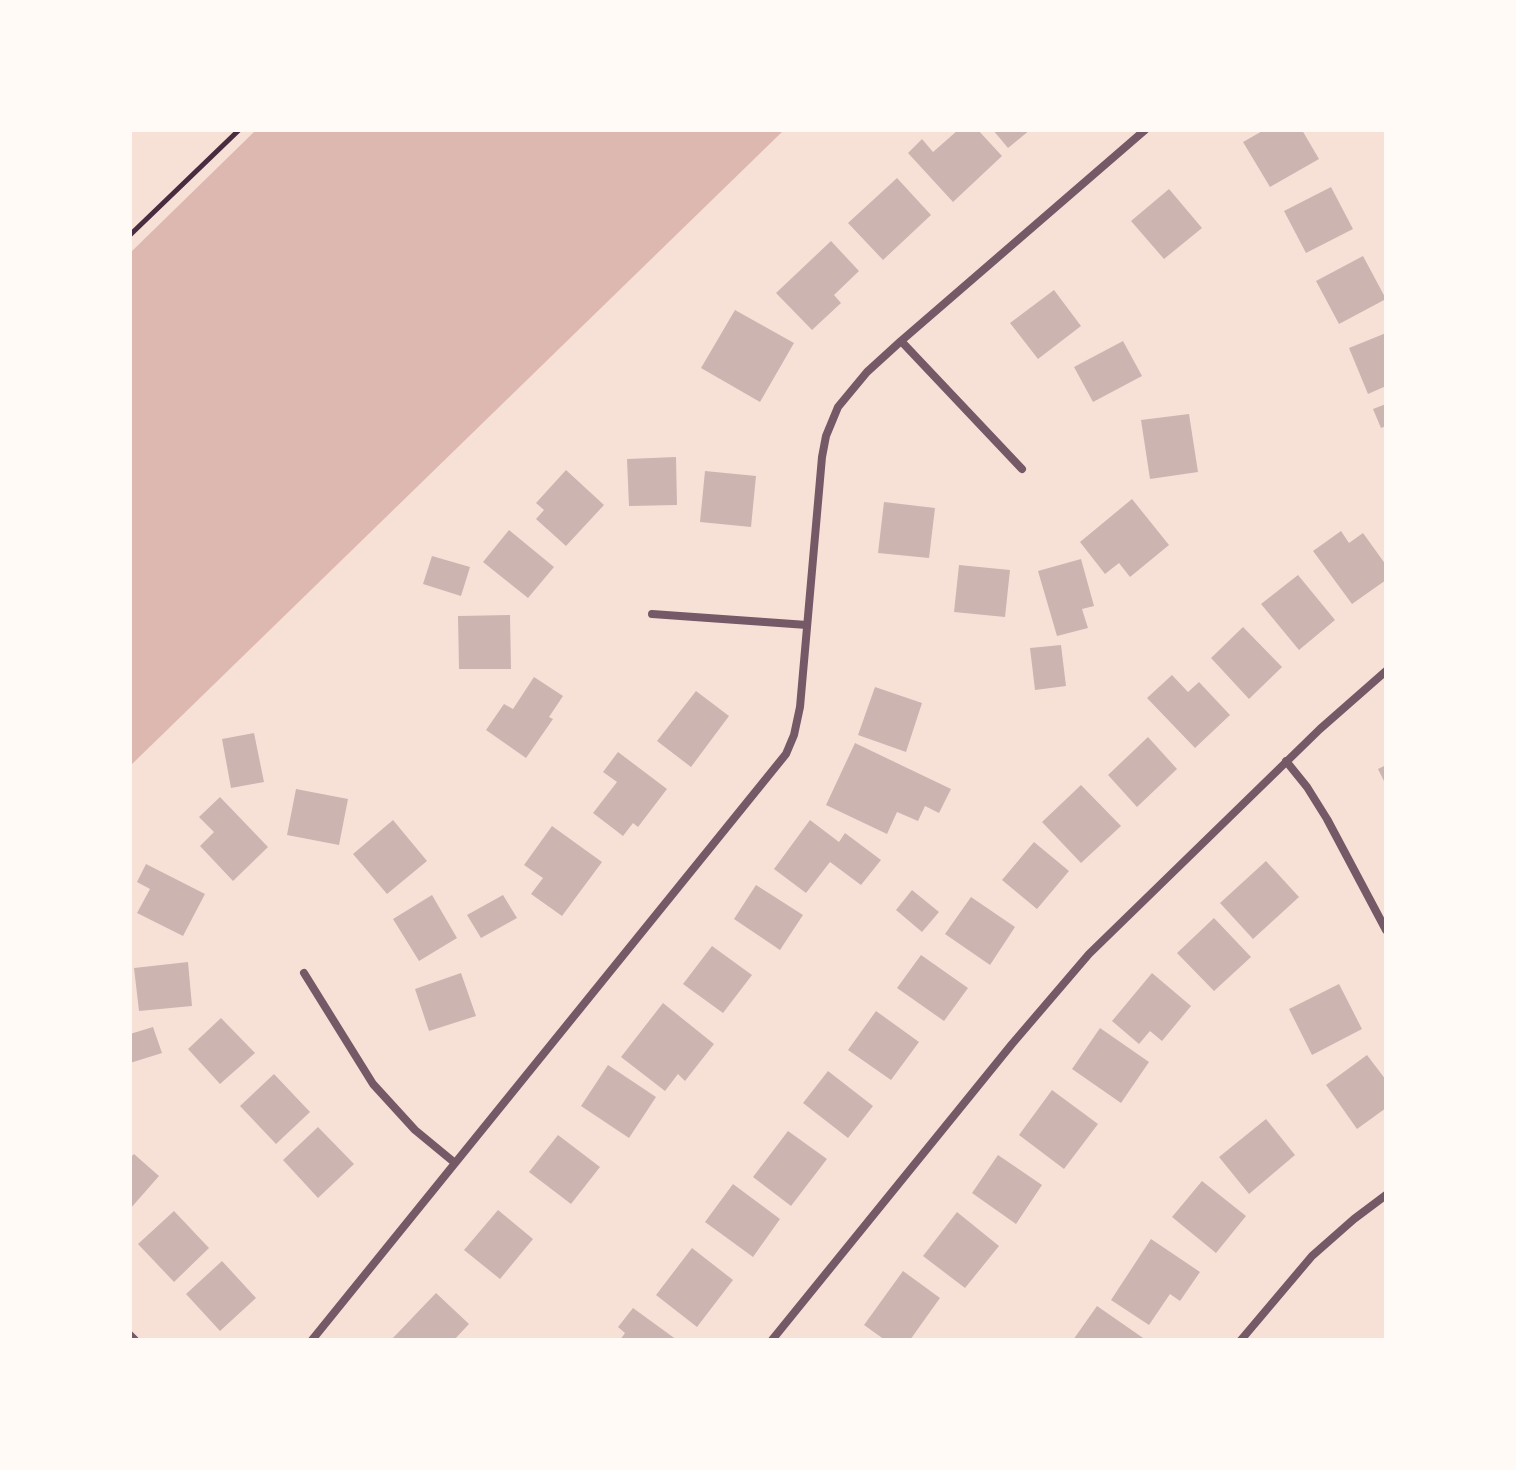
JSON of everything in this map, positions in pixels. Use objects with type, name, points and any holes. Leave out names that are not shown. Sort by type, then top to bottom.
[{"type":"street","points":[[312,1340],[786,754],[798,723],[826,436],[838,407],[901,341],[1145,130]]},
{"type":"street","points":[[901,341],[1022,469]]},
{"type":"street","points":[[652,614],[807,625]]},
{"type":"street","points":[[772,1340],[1073,972],[1148,894],[1286,761],[1386,671]]},
{"type":"street","points":[[1286,761],[1327,819],[1386,930]]},
{"type":"street","points":[[304,973],[373,1084],[415,1130],[455,1163]]},
{"type":"street","points":[[1241,1340],[1312,1256],[1386,1195]]},
{"type":"street","points":[[130,1335],[135,1340]]},
{"type":"path","points":[[130,235],[239,130]]},
{"type":"shaded area","points":[[256,130],[784,130],[130,766],[130,253]]},
{"type":"building","points":[[958,130],[978,130],[1002,156],[953,202],[908,153],[922,139],[933,152]]},
{"type":"building","points":[[993,130],[1030,130],[1008,148]]},
{"type":"building","points":[[1264,130],[1302,130],[1319,159],[1270,187],[1243,142]]},
{"type":"building","points":[[897,178],[931,215],[883,260],[848,223]]},
{"type":"building","points":[[1331,187],[1353,229],[1306,253],[1284,211]]},
{"type":"building","points":[[1169,189],[1202,228],[1164,259],[1131,221]]},
{"type":"building","points":[[831,241],[859,271],[834,295],[841,303],[812,330],[776,293]]},
{"type":"building","points":[[1363,256],[1386,299],[1339,324],[1316,281]]},
{"type":"building","points":[[1054,290],[1081,326],[1038,359],[1010,323]]},
{"type":"building","points":[[735,310],[794,343],[760,402],[701,368]]},
{"type":"building","points":[[1386,333],[1386,386],[1368,394],[1349,348]]},
{"type":"building","points":[[1123,341],[1142,376],[1093,402],[1074,367]]},
{"type":"building","points":[[1386,404],[1386,426],[1381,428],[1373,409]]},
{"type":"building","points":[[1189,414],[1198,472],[1150,479],[1141,420]]},
{"type":"building","points":[[676,457],[677,505],[629,506],[627,459]]},
{"type":"building","points":[[566,470],[604,505],[566,546],[536,519],[544,510],[536,503]]},
{"type":"building","points":[[705,471],[756,476],[751,527],[700,522]]},
{"type":"building","points":[[1132,499],[1169,545],[1130,577],[1119,563],[1105,574],[1080,542]]},
{"type":"building","points":[[884,502],[935,508],[929,558],[878,553]]},
{"type":"building","points":[[509,530],[554,567],[528,598],[483,562]]},
{"type":"building","points":[[1341,531],[1349,543],[1363,533],[1386,565],[1386,580],[1352,604],[1313,551]]},
{"type":"building","points":[[432,556],[470,567],[461,596],[423,584]]},
{"type":"building","points":[[1081,559],[1094,606],[1082,609],[1088,628],[1057,636],[1038,571]]},
{"type":"building","points":[[959,565],[1010,570],[1005,617],[954,612]]},
{"type":"building","points":[[1298,575],[1335,620],[1299,650],[1261,604]]},
{"type":"building","points":[[510,615],[511,669],[459,669],[458,616]]},
{"type":"building","points":[[1243,627],[1282,667],[1249,699],[1211,658]]},
{"type":"building","points":[[1061,645],[1066,686],[1035,690],[1030,648]]},
{"type":"building","points":[[1172,675],[1188,692],[1199,682],[1230,715],[1195,748],[1147,698]]},
{"type":"building","points":[[534,677],[563,696],[549,717],[553,719],[526,758],[486,730],[504,704],[513,709]]},
{"type":"building","points":[[875,687],[922,703],[906,752],[858,735]]},
{"type":"building","points":[[696,691],[729,716],[691,767],[657,741]]},
{"type":"building","points":[[254,733],[264,782],[231,788],[222,739]]},
{"type":"building","points":[[1148,737],[1177,769],[1137,807],[1108,775]]},
{"type":"building","points":[[855,743],[951,789],[939,813],[925,806],[918,821],[897,812],[887,834],[826,805]]},
{"type":"building","points":[[618,752],[667,789],[638,827],[633,823],[623,836],[593,813],[617,782],[603,772]]},
{"type":"building","points":[[1386,765],[1386,785],[1378,769]]},
{"type":"building","points":[[1081,785],[1121,826],[1081,863],[1042,822]]},
{"type":"building","points":[[296,789],[348,799],[339,845],[287,835]]},
{"type":"building","points":[[220,797],[268,847],[233,881],[200,846],[214,832],[199,817]]},
{"type":"building","points":[[393,820],[427,861],[387,894],[353,854]]},
{"type":"building","points":[[810,820],[839,842],[845,833],[881,860],[861,885],[830,862],[806,893],[774,869]]},
{"type":"building","points":[[552,826],[602,862],[562,916],[531,894],[543,878],[524,865]]},
{"type":"building","points":[[1034,842],[1069,871],[1037,909],[1002,880]]},
{"type":"building","points":[[1266,861],[1299,897],[1253,939],[1220,903]]},
{"type":"building","points":[[146,864],[205,894],[183,936],[137,913],[150,889],[137,882]]},
{"type":"building","points":[[756,885],[803,915],[780,950],[734,919]]},
{"type":"building","points":[[912,890],[939,912],[922,932],[896,910]]},
{"type":"building","points":[[432,895],[457,938],[419,961],[393,919]]},
{"type":"building","points":[[503,895],[517,918],[481,938],[467,915]]},
{"type":"building","points":[[971,897],[1015,927],[990,965],[945,934]]},
{"type":"building","points":[[1214,918],[1251,957],[1214,991],[1177,953]]},
{"type":"building","points":[[712,946],[752,975],[723,1013],[683,984]]},
{"type":"building","points":[[921,955],[968,988],[944,1021],[897,988]]},
{"type":"building","points":[[188,962],[192,1006],[139,1011],[134,968]]},
{"type":"building","points":[[461,973],[476,1016],[429,1031],[415,989]]},
{"type":"building","points":[[1152,973],[1191,1006],[1162,1041],[1150,1031],[1139,1044],[1112,1021]]},
{"type":"building","points":[[1339,984],[1362,1029],[1312,1055],[1289,1009]]},
{"type":"building","points":[[663,1003],[714,1044],[685,1081],[678,1074],[665,1091],[621,1057]]},
{"type":"building","points":[[876,1011],[919,1042],[891,1080],[848,1050]]},
{"type":"building","points":[[221,1018],[255,1053],[220,1084],[188,1049]]},
{"type":"building","points":[[153,1027],[162,1053],[130,1063],[130,1034]]},
{"type":"building","points":[[1100,1028],[1149,1062],[1121,1103],[1072,1069]]},
{"type":"building","points":[[1367,1055],[1386,1080],[1386,1108],[1357,1129],[1326,1085]]},
{"type":"building","points":[[608,1065],[656,1097],[629,1138],[581,1106]]},
{"type":"building","points":[[828,1071],[873,1106],[848,1138],[803,1103]]},
{"type":"building","points":[[274,1074],[310,1112],[276,1144],[240,1106]]},
{"type":"building","points":[[1052,1090],[1098,1124],[1064,1169],[1019,1135]]},
{"type":"building","points":[[1266,1119],[1295,1155],[1249,1194],[1219,1157]]},
{"type":"building","points":[[318,1127],[354,1164],[318,1198],[283,1160]]},
{"type":"building","points":[[788,1131],[827,1159],[791,1206],[753,1177]]},
{"type":"building","points":[[558,1135],[600,1167],[571,1204],[529,1172]]},
{"type":"building","points":[[134,1154],[159,1176],[130,1209],[130,1158]]},
{"type":"building","points":[[998,1155],[1042,1185],[1016,1224],[972,1193]]},
{"type":"building","points":[[1202,1181],[1246,1216],[1216,1253],[1172,1217]]},
{"type":"building","points":[[733,1184],[780,1219],[753,1257],[705,1222]]},
{"type":"building","points":[[498,1210],[533,1239],[500,1279],[464,1250]]},
{"type":"building","points":[[174,1211],[209,1248],[174,1282],[138,1244]]},
{"type":"building","points":[[957,1212],[999,1246],[965,1288],[923,1256]]},
{"type":"building","points":[[1151,1239],[1200,1272],[1180,1301],[1170,1294],[1149,1325],[1111,1300]]},
{"type":"building","points":[[692,1248],[733,1280],[697,1327],[656,1295]]},
{"type":"building","points":[[222,1261],[256,1298],[220,1331],[186,1294]]},
{"type":"building","points":[[903,1271],[940,1298],[910,1340],[885,1340],[864,1325]]},
{"type":"building","points":[[436,1293],[469,1324],[454,1340],[391,1340]]},
{"type":"building","points":[[1097,1306],[1146,1340],[1073,1340]]},
{"type":"building","points":[[633,1308],[677,1340],[620,1340],[625,1333],[618,1327]]}]
